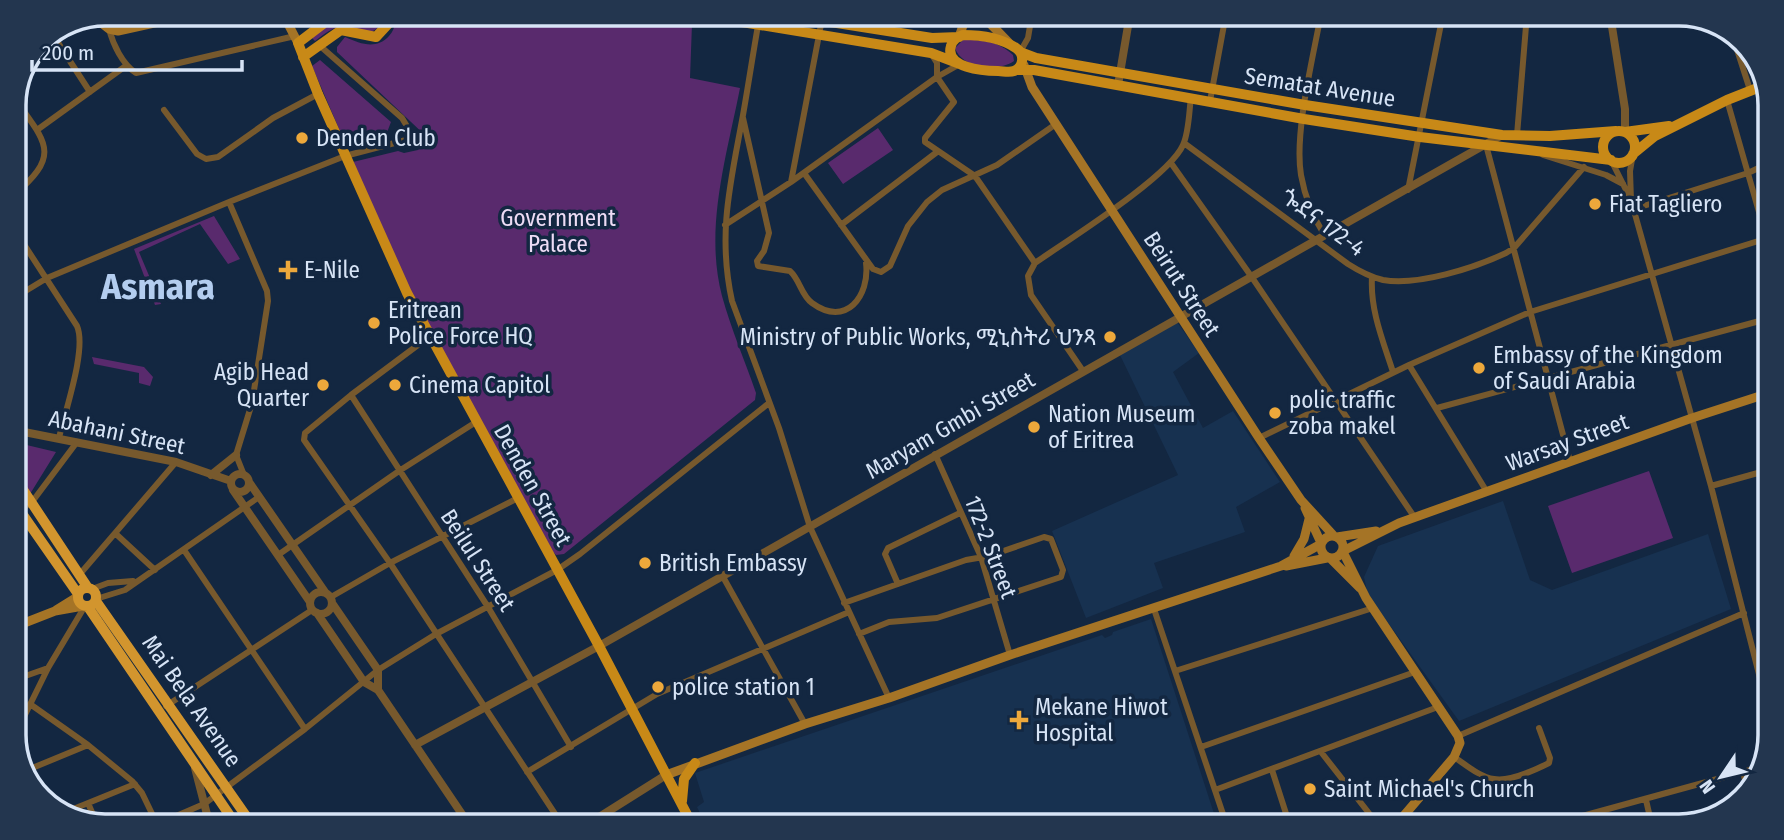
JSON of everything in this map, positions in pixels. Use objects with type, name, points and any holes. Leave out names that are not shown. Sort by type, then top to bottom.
[{"type":"highway","name":"Mai Bela Avenue","points":[[26,493],[80,574],[87,599],[229,814]]},
{"type":"highway","name":"Mai Bela Avenue","points":[[26,522],[169,704],[245,814]]},
{"type":"highway","points":[[174,733],[185,727]]},
{"type":"main road","points":[[105,26],[108,29],[127,30],[144,26]]},
{"type":"main road","points":[[289,26],[296,39],[319,26]]},
{"type":"main road","points":[[303,57],[341,30],[376,37],[386,26]]},
{"type":"main road","points":[[787,26],[931,53],[988,71],[1018,62]]},
{"type":"main road","points":[[866,26],[932,38],[976,35],[989,37],[1018,62],[1032,87]]},
{"type":"main road","points":[[960,64],[952,57],[950,50],[963,26]]},
{"type":"main road","points":[[990,26],[1018,62],[1032,87]]},
{"type":"main road","name":"Denden Street","points":[[296,39],[390,256],[430,336],[599,646],[687,814]]},
{"type":"main road","name":"Sematat Avenue","points":[[1018,62],[1037,58],[1305,105],[1502,135],[1620,131],[1680,124]]},
{"type":"main road","name":"Sematat Avenue","points":[[1018,62],[1118,85],[1304,118],[1420,137],[1611,160]]},
{"type":"main road","name":"Beirut Street","points":[[1032,87],[1301,500]]},
{"type":"main road","points":[[1633,154],[1633,138],[1620,131],[1607,136],[1603,146],[1606,157],[1615,162],[1626,161],[1633,154],[1643,144],[1756,88]]},
{"type":"main road","name":"Warsay Street","points":[[1343,551],[1381,531],[1415,518],[1758,397]]},
{"type":"main road","points":[[1301,500],[1321,543],[1322,554],[1361,589]]},
{"type":"main road","points":[[1301,500],[1343,543],[1343,551],[1361,589],[1458,736],[1460,743],[1454,757],[1405,814]]},
{"type":"main road","points":[[1292,559],[1304,539],[1309,519]]},
{"type":"main road","name":"Warsay Street","points":[[1336,536],[1381,531]]},
{"type":"main road","points":[[1281,566],[1321,543],[1328,536],[1336,536]]},
{"type":"main road","points":[[666,775],[805,724],[889,698],[1010,655],[1281,566],[1336,558],[1343,551]]},
{"type":"main road","points":[[26,622],[87,599]]},
{"type":"main road","points":[[682,805],[684,779],[695,763]]},
{"type":"street","points":[[758,26],[728,187],[725,262],[732,301],[810,527],[889,698]]},
{"type":"street","points":[[792,182],[820,26]]},
{"type":"street","points":[[1018,62],[1030,26]]},
{"type":"street","points":[[1118,85],[1128,26]]},
{"type":"street","points":[[1210,101],[1224,26]]},
{"type":"street","points":[[1319,26],[1299,155],[1301,174],[1321,238]]},
{"type":"street","points":[[1408,190],[1441,26]]},
{"type":"street","points":[[1517,135],[1526,26]]},
{"type":"street","points":[[1612,26],[1624,99],[1620,131]]},
{"type":"street","points":[[108,29],[112,41],[132,72],[296,39]]},
{"type":"street","points":[[58,42],[90,92]]},
{"type":"street","points":[[26,291],[47,278],[229,202],[345,156],[406,140],[411,133],[402,118],[319,45]]},
{"type":"street","points":[[931,53],[937,63],[937,78],[954,102],[925,138],[925,142],[975,176],[1035,263]]},
{"type":"street","points":[[1738,53],[1750,90]]},
{"type":"street","points":[[725,225],[792,182],[960,64]]},
{"type":"street","points":[[37,130],[127,65]]},
{"type":"street","points":[[164,110],[197,153],[206,159],[218,158],[273,118],[318,94]]},
{"type":"street","points":[[1083,371],[1031,295],[1028,276],[1035,263],[1171,163],[1184,143],[1191,97]]},
{"type":"street","points":[[1727,100],[1758,206]]},
{"type":"street","points":[[26,114],[44,142],[46,156],[40,170],[26,183]]},
{"type":"street","points":[[743,116],[764,200],[769,233],[757,264],[790,271],[810,301],[821,308],[843,311],[854,305],[862,296],[866,285],[866,260]]},
{"type":"street","points":[[804,173],[866,260],[877,271],[886,270],[908,226],[927,202],[942,190],[997,165],[1056,124]]},
{"type":"street","name":"Maryam Gmbi Street","points":[[415,746],[599,646],[934,454],[1502,135]]},
{"type":"street","name":"ጐደና 172-4","points":[[1184,143],[1321,238],[1348,264],[1372,277],[1394,281],[1426,278],[1493,259],[1514,248],[1584,167]]},
{"type":"street","points":[[1486,145],[1570,461]]},
{"type":"street","points":[[1527,151],[1584,167],[1623,184]]},
{"type":"street","points":[[841,225],[937,152]]},
{"type":"street","points":[[1631,200],[1630,171],[1633,154]]},
{"type":"street","points":[[1611,160],[1634,209],[1744,613],[1758,654]]},
{"type":"street","points":[[1171,163],[1415,518]]},
{"type":"street","points":[[1634,209],[1758,168]]},
{"type":"street","points":[[211,475],[236,455],[252,403],[268,301],[267,291],[229,202]]},
{"type":"street","points":[[1259,438],[1393,372],[1531,312],[1758,243]]},
{"type":"street","points":[[26,247],[81,335],[80,351],[59,438]]},
{"type":"street","points":[[1372,277],[1373,309],[1393,372]]},
{"type":"street","points":[[1437,408],[1758,321]]},
{"type":"street","points":[[430,336],[351,395],[303,436],[555,814]]},
{"type":"street","points":[[1409,365],[1487,492]]},
{"type":"street","name":"Beilul Street","points":[[351,395],[488,607],[571,747]]},
{"type":"street","points":[[181,814],[204,804],[227,788],[378,670],[436,634],[557,570],[769,403]]},
{"type":"street","points":[[278,555],[398,471],[476,422]]},
{"type":"street","name":"Abahani Street","points":[[26,432],[176,463],[232,485]]},
{"type":"street","points":[[26,505],[32,502],[77,442]]},
{"type":"street","name":"172-2 Street","points":[[934,454],[981,557],[1010,655]]},
{"type":"street","points":[[236,455],[246,479],[378,670],[378,690]]},
{"type":"street","points":[[80,574],[176,463]]},
{"type":"street","points":[[1711,486],[1758,473]]},
{"type":"street","points":[[232,485],[236,474],[246,479]]},
{"type":"street","points":[[232,485],[239,492],[245,491],[246,479]]},
{"type":"street","points":[[232,485],[364,682],[378,690],[462,814]]},
{"type":"street","points":[[87,599],[124,590],[259,497]]},
{"type":"street","points":[[159,710],[313,608],[315,594],[329,598],[518,498]]},
{"type":"street","points":[[898,584],[885,554],[888,548],[960,513]]},
{"type":"street","points":[[116,534],[155,570]]},
{"type":"street","points":[[844,603],[1048,537],[1063,570],[1061,577],[937,618],[889,622],[859,634]]},
{"type":"street","points":[[184,550],[305,729]]},
{"type":"street","points":[[722,575],[805,724]]},
{"type":"street","points":[[26,711],[87,599],[108,583],[135,581]]},
{"type":"street","points":[[313,608],[328,612],[329,598]]},
{"type":"street","points":[[1175,671],[1373,608]]},
{"type":"street","points":[[1154,609],[1223,814]]},
{"type":"street","points":[[527,772],[657,694],[849,612]]},
{"type":"street","points":[[1458,736],[1744,613]]},
{"type":"street","points":[[26,676],[48,668]]},
{"type":"street","points":[[1201,747],[1415,672]]},
{"type":"street","points":[[30,704],[88,745],[135,784],[151,814]]},
{"type":"street","points":[[1215,790],[1438,707]]},
{"type":"street","points":[[1454,757],[1489,778],[1507,779],[1546,765],[1550,761],[1539,728]]},
{"type":"street","points":[[33,767],[88,745]]},
{"type":"street","points":[[1321,752],[1370,814]]},
{"type":"street","points":[[193,762],[207,814]]},
{"type":"street","points":[[1272,770],[1286,814]]},
{"type":"street","points":[[1592,814],[1749,771]]},
{"type":"street","points":[[1743,773],[1744,778]]},
{"type":"street","points":[[604,814],[666,775]]},
{"type":"street","points":[[75,808],[135,784]]},
{"type":"street","points":[[1646,800],[1650,814]]},
{"type":"street","points":[[88,803],[92,812]]},
{"type":"shaded area","points":[[1177,322],[1199,353],[1173,372],[1203,428],[1233,411],[1280,482],[1236,507],[1245,532],[1154,563],[1163,588],[1086,618],[1052,531],[1178,475],[1119,353]]},
{"type":"shaded area","points":[[1503,501],[1530,580],[1552,590],[1708,534],[1731,609],[1459,721],[1368,595],[1364,577],[1378,546]]},
{"type":"shaded area","name":"Mekane Hiwot Hospital","points":[[1151,619],[1214,814],[700,814],[697,807],[704,802],[695,773],[1102,635],[1105,638],[1113,632]]},
{"type":"green space","points":[[323,26],[379,26],[373,31],[339,27],[315,41],[312,38]]},
{"type":"green space","name":"Government Palace","points":[[692,26],[690,78],[740,88],[719,192],[715,244],[722,296],[756,393],[755,400],[564,554],[556,555],[552,551],[402,278],[353,162],[398,151],[404,153],[418,150],[429,139],[337,52],[337,47],[345,37],[374,44],[389,36],[394,28]]},
{"type":"green space","points":[[964,39],[996,44],[1008,50],[1014,61],[999,67],[973,64],[959,55],[955,48]]},
{"type":"green space","points":[[320,60],[391,122],[386,135],[346,145],[312,66]]},
{"type":"green space","points":[[878,128],[893,150],[843,184],[828,163]]},
{"type":"green space","points":[[214,216],[240,259],[228,264],[200,224],[139,252],[161,304],[155,305],[134,249]]},
{"type":"green space","points":[[92,357],[144,367],[153,377],[150,386],[139,383],[139,373],[94,364]]},
{"type":"green space","points":[[26,445],[56,452],[30,494],[26,488]]},
{"type":"green space","points":[[1649,471],[1673,538],[1572,573],[1548,506]]},
{"type":"place","name":"Denden Club","points":[[302,138]]},
{"type":"place","name":"Fiat Tagliero","points":[[1595,204]]},
{"type":"place","name":"E-Nile","points":[[288,270]]},
{"type":"place","name":"Eritrean Police Force HQ","points":[[374,323]]},
{"type":"place","name":"Ministry of Public Works, ሚኒስትሪ ህንጻ","points":[[1110,337]]},
{"type":"place","name":"Embassy of the Kingdom of Saudi Arabia","points":[[1479,368]]},
{"type":"place","name":"Agib Head Quarter","points":[[323,385]]},
{"type":"place","name":"Cinema Capitol","points":[[395,385]]},
{"type":"place","name":"polic traffic zoba makel","points":[[1275,413]]},
{"type":"place","name":"Nation Museum of Eritrea","points":[[1034,427]]},
{"type":"place","name":"British Embassy","points":[[645,563]]},
{"type":"place","name":"police station 1","points":[[658,687]]},
{"type":"place","name":"Mekane Hiwot Hospital","points":[[1019,720]]},
{"type":"place","name":"Saint Michael's Church","points":[[1310,789]]},
{"type":"district","name":"Asmara","points":[[158,286]]}]
